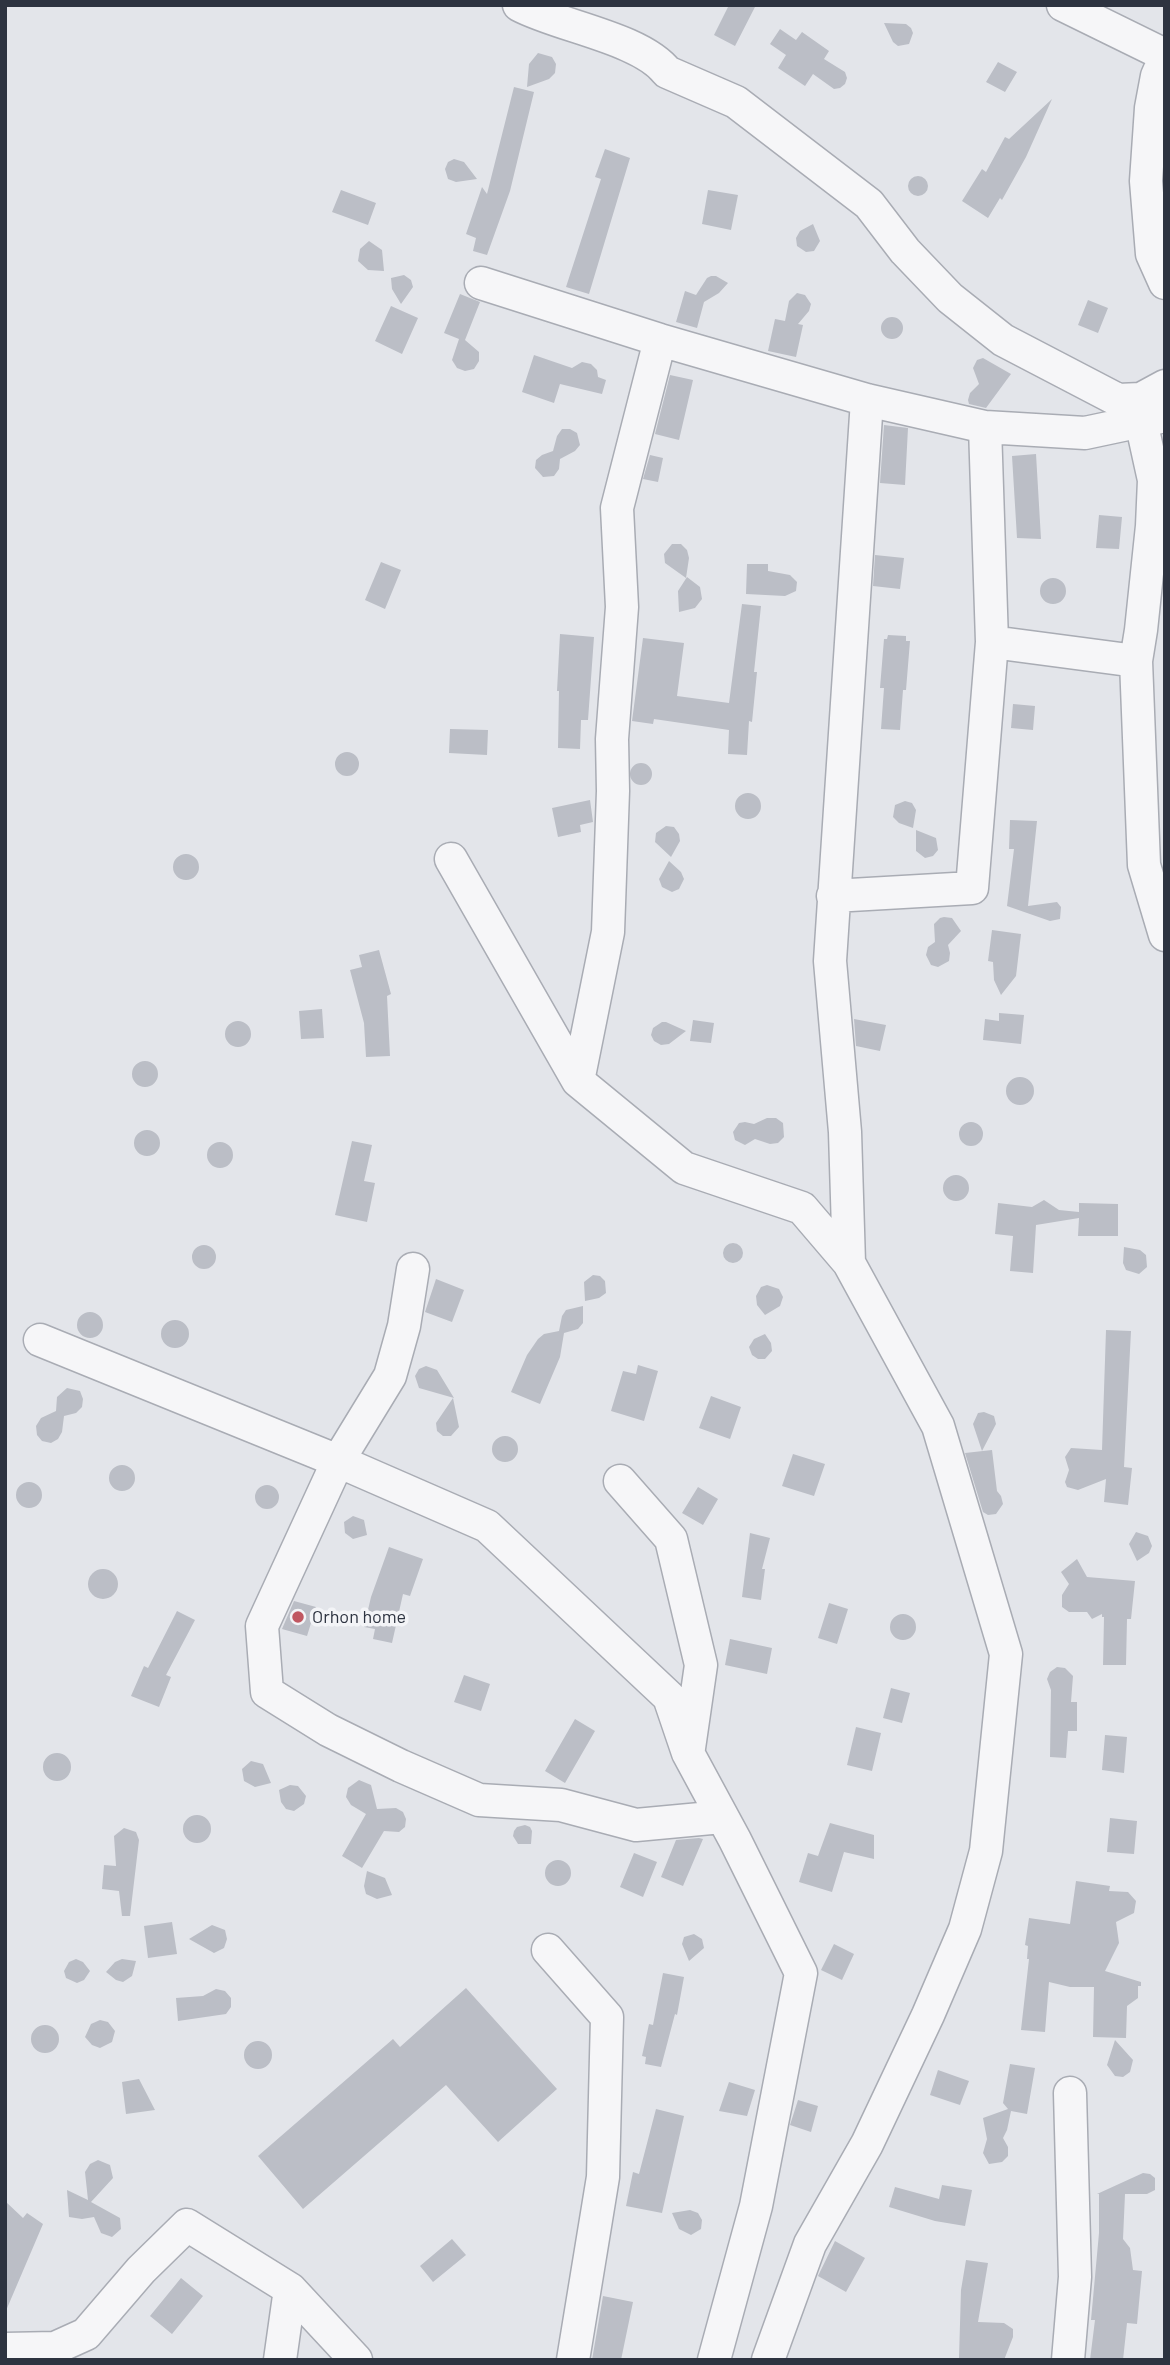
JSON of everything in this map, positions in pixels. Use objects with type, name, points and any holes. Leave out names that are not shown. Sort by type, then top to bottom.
[{"type":"street","points":[[519,5],[635,49],[660,63],[667,72],[736,102],[869,204],[905,251],[950,298],[1003,340],[1118,400],[1141,399],[1165,386]]},
{"type":"street","points":[[1063,5],[1165,56],[1157,76],[1151,108],[1146,181],[1152,254],[1165,284]]},
{"type":"street","points":[[481,283],[660,340],[867,400],[985,427],[1085,433],[1153,418],[1152,526],[1136,661],[1144,865],[1165,935]]},
{"type":"street","points":[[578,1081],[608,932],[612,739],[622,607],[617,508],[660,340]]},
{"type":"street","points":[[849,1263],[845,1132],[830,961],[867,400]]},
{"type":"street","points":[[833,896],[972,888],[992,642],[985,427]]},
{"type":"street","points":[[992,642],[1136,661]]},
{"type":"street","points":[[451,859],[578,1081],[684,1168],[802,1208],[849,1263],[938,1426],[1006,1654],[986,1852],[965,1929],[867,2144],[810,2244],[768,2360]]},
{"type":"street","points":[[413,1269],[404,1326],[390,1376],[338,1461],[262,1626],[267,1692],[340,1736],[479,1800],[561,1805],[636,1825],[722,1817]]},
{"type":"street","points":[[40,1340],[338,1461],[487,1526],[669,1697],[688,1753],[735,1840],[800,1973],[757,2206],[714,2360]]},
{"type":"street","points":[[620,1481],[671,1539],[701,1665],[688,1753]]},
{"type":"street","points":[[548,1950],[607,2017],[603,2177],[573,2360]]},
{"type":"street","points":[[1068,2360],[1075,2277],[1070,2093]]},
{"type":"street","points":[[5,2349],[55,2348],[86,2334],[141,2270],[187,2225],[290,2289],[356,2360]]},
{"type":"street","points":[[280,2360],[290,2289]]},
{"type":"building","points":[[729,5],[756,5],[735,46],[714,35]]},
{"type":"building","points":[[884,23],[906,24],[911,28],[913,33],[909,44],[898,46],[893,42]]},
{"type":"building","points":[[780,29],[796,40],[802,32],[829,51],[824,59],[845,72],[845,84],[834,89],[813,74],[805,86],[778,68],[786,55],[770,44]]},
{"type":"building","points":[[538,53],[552,57],[556,64],[555,73],[549,79],[527,87],[529,64]]},
{"type":"building","points":[[998,62],[1017,72],[1005,92],[986,82]]},
{"type":"building","points":[[514,87],[534,92],[510,191],[487,255],[473,251],[476,238],[466,234],[482,187],[487,194]]},
{"type":"building","points":[[1052,99],[1026,157],[1002,200],[1000,198],[988,218],[962,201],[982,169],[986,172],[1005,137],[1009,139]]},
{"type":"building","points":[[605,149],[630,158],[589,294],[566,287],[601,179],[595,177]]},
{"type":"building","points":[[454,159],[464,162],[477,179],[456,182],[448,179],[445,169],[448,162]]},
{"type":"building","points":[[918,176],[925,179],[928,186],[925,193],[918,196],[911,193],[908,186],[911,179]]},
{"type":"building","points":[[341,190],[376,203],[368,225],[332,212]]},
{"type":"building","points":[[708,190],[738,195],[731,230],[702,224]]},
{"type":"building","points":[[813,224],[820,241],[814,251],[806,252],[797,246],[796,238],[800,231]]},
{"type":"building","points":[[369,241],[382,250],[384,271],[368,270],[358,261],[360,249]]},
{"type":"building","points":[[404,275],[411,280],[413,287],[401,304],[392,289],[391,278]]},
{"type":"building","points":[[711,276],[728,283],[719,293],[704,302],[697,328],[676,322],[685,291],[696,295]]},
{"type":"building","points":[[797,293],[805,295],[811,304],[809,311],[798,324],[803,325],[796,357],[768,351],[775,319],[785,321],[789,301]]},
{"type":"building","points":[[460,294],[480,302],[465,340],[479,352],[479,361],[474,369],[465,371],[457,368],[452,360],[459,339],[444,333]]},
{"type":"building","points":[[1088,300],[1108,308],[1098,333],[1078,325]]},
{"type":"building","points":[[391,306],[418,318],[402,354],[375,341]]},
{"type":"building","points":[[892,317],[900,320],[903,328],[900,336],[892,339],[884,336],[881,328],[884,320]]},
{"type":"building","points":[[534,355],[572,368],[582,362],[591,364],[597,370],[598,377],[606,380],[602,394],[560,384],[554,403],[522,392]]},
{"type":"building","points":[[983,358],[1011,374],[986,408],[969,404],[968,400],[970,393],[979,384],[973,368],[977,360]]},
{"type":"building","points":[[670,375],[693,380],[679,440],[655,434]]},
{"type":"building","points":[[884,425],[908,428],[905,485],[880,483]]},
{"type":"building","points":[[562,429],[577,433],[580,445],[560,459],[559,469],[554,476],[543,477],[535,468],[536,460],[553,451]]},
{"type":"building","points":[[1036,454],[1041,539],[1017,538],[1012,456]]},
{"type":"building","points":[[650,455],[663,458],[658,482],[643,479]]},
{"type":"building","points":[[1099,515],[1122,517],[1119,549],[1096,548]]},
{"type":"building","points":[[672,544],[681,544],[687,550],[689,558],[686,578],[665,563],[664,554]]},
{"type":"building","points":[[875,555],[904,558],[900,589],[873,586]]},
{"type":"building","points":[[381,562],[401,570],[385,609],[365,600]]},
{"type":"building","points":[[747,564],[768,564],[768,571],[790,575],[797,582],[796,591],[785,596],[746,594]]},
{"type":"building","points":[[687,577],[700,587],[702,599],[695,608],[679,612],[678,591]]},
{"type":"building","points":[[1053,578],[1062,582],[1066,591],[1062,600],[1053,604],[1044,600],[1040,591],[1044,582]]},
{"type":"building","points":[[742,604],[761,606],[754,672],[757,672],[747,755],[728,754],[729,730],[654,719],[653,724],[632,721],[643,638],[684,643],[677,696],[729,703]]},
{"type":"building","points":[[560,634],[594,637],[588,720],[581,720],[580,749],[558,748]]},
{"type":"building","points":[[888,635],[906,636],[906,641],[910,641],[900,730],[881,729],[884,688],[880,688],[884,639],[887,639]]},
{"type":"building","points":[[1013,704],[1035,706],[1033,730],[1011,728]]},
{"type":"building","points":[[450,729],[488,730],[487,755],[449,753]]},
{"type":"building","points":[[347,752],[355,756],[359,764],[355,772],[347,776],[339,772],[335,764],[339,756]]},
{"type":"building","points":[[641,763],[651,770],[652,774],[645,784],[641,785],[631,778],[630,774],[637,764]]},
{"type":"building","points":[[748,793],[757,797],[761,806],[757,815],[748,819],[739,815],[735,806],[739,797]]},
{"type":"building","points":[[590,800],[593,822],[580,825],[581,832],[558,837],[552,808]]},
{"type":"building","points":[[905,801],[912,803],[916,810],[913,828],[899,823],[893,817],[895,805]]},
{"type":"building","points":[[1010,820],[1037,821],[1028,906],[1057,902],[1061,907],[1060,919],[1050,921],[1007,906],[1014,849],[1009,849]]},
{"type":"building","points":[[666,826],[674,827],[679,834],[680,841],[671,857],[655,842],[656,833]]},
{"type":"building","points":[[916,830],[936,838],[938,850],[933,856],[925,858],[916,851]]},
{"type":"building","points":[[186,854],[195,858],[199,867],[195,876],[186,880],[177,876],[173,867],[177,858]]},
{"type":"building","points":[[669,861],[681,872],[684,879],[679,889],[672,892],[662,887],[659,879]]},
{"type":"building","points":[[944,917],[952,918],[961,931],[948,945],[949,961],[938,967],[931,965],[926,955],[928,947],[935,942],[934,924]]},
{"type":"building","points":[[992,930],[1021,934],[1016,976],[1001,995],[994,980],[993,962],[988,961]]},
{"type":"building","points":[[379,950],[391,994],[387,996],[390,1056],[366,1057],[364,1023],[350,970],[362,967],[359,955]]},
{"type":"building","points":[[322,1009],[324,1038],[301,1039],[299,1011]]},
{"type":"building","points":[[999,1013],[1024,1015],[1021,1044],[983,1040],[985,1019],[999,1021]]},
{"type":"building","points":[[854,1019],[886,1025],[880,1051],[856,1046]]},
{"type":"building","points":[[693,1020],[714,1023],[711,1043],[690,1041]]},
{"type":"building","points":[[238,1021],[247,1025],[251,1034],[247,1043],[238,1047],[229,1043],[225,1034],[229,1025]]},
{"type":"building","points":[[662,1022],[686,1031],[669,1044],[661,1045],[654,1041],[651,1035],[653,1028]]},
{"type":"building","points":[[145,1061],[154,1065],[158,1074],[154,1083],[145,1087],[136,1083],[132,1074],[136,1065]]},
{"type":"building","points":[[1020,1077],[1030,1081],[1034,1091],[1030,1101],[1020,1105],[1010,1101],[1006,1091],[1010,1081]]},
{"type":"building","points":[[767,1118],[776,1118],[783,1123],[784,1137],[778,1143],[770,1144],[755,1139],[745,1145],[735,1140],[733,1132],[739,1123],[754,1124]]},
{"type":"building","points":[[966,1122],[976,1122],[983,1129],[983,1139],[976,1146],[966,1146],[959,1139],[959,1129]]},
{"type":"building","points":[[147,1130],[156,1134],[160,1143],[156,1152],[147,1156],[138,1152],[134,1143],[138,1134]]},
{"type":"building","points":[[352,1141],[372,1145],[364,1181],[375,1183],[367,1222],[335,1215]]},
{"type":"building","points":[[220,1142],[229,1146],[233,1155],[229,1164],[220,1168],[211,1164],[207,1155],[211,1146]]},
{"type":"building","points":[[956,1175],[965,1179],[969,1188],[965,1197],[956,1201],[947,1197],[943,1188],[947,1179]]},
{"type":"building","points":[[1044,1200],[1059,1210],[1079,1212],[1079,1203],[1118,1204],[1118,1236],[1078,1236],[1079,1218],[1036,1225],[1033,1273],[1010,1271],[1013,1236],[995,1234],[998,1203],[1032,1207]]},
{"type":"building","points":[[729,1243],[737,1243],[743,1253],[737,1263],[729,1263],[723,1257],[723,1249]]},
{"type":"building","points":[[204,1245],[212,1249],[216,1257],[212,1265],[204,1269],[196,1265],[192,1257],[196,1249]]},
{"type":"building","points":[[1124,1247],[1140,1250],[1146,1255],[1147,1267],[1139,1274],[1126,1270],[1123,1263]]},
{"type":"building","points":[[593,1275],[600,1276],[605,1281],[606,1293],[599,1298],[585,1301],[584,1282]]},
{"type":"building","points":[[436,1279],[464,1290],[452,1322],[425,1312]]},
{"type":"building","points":[[767,1285],[779,1289],[783,1297],[780,1306],[765,1315],[757,1305],[756,1296],[761,1287]]},
{"type":"building","points":[[583,1306],[583,1323],[578,1329],[564,1333],[560,1357],[540,1404],[511,1392],[527,1355],[538,1339],[544,1334],[559,1331],[566,1310]]},
{"type":"building","points":[[90,1312],[99,1316],[103,1325],[99,1334],[90,1338],[81,1334],[77,1325],[81,1316]]},
{"type":"building","points":[[175,1320],[185,1324],[189,1334],[185,1344],[175,1348],[165,1344],[161,1334],[165,1324]]},
{"type":"building","points":[[1106,1330],[1131,1331],[1124,1467],[1132,1468],[1128,1505],[1104,1502],[1106,1479],[1078,1490],[1067,1487],[1065,1482],[1069,1470],[1065,1457],[1071,1448],[1102,1450]]},
{"type":"building","points":[[765,1334],[771,1343],[772,1351],[765,1359],[758,1359],[752,1355],[749,1347],[754,1339]]},
{"type":"building","points":[[638,1365],[658,1371],[644,1421],[611,1411],[623,1371],[636,1374]]},
{"type":"building","points":[[426,1366],[437,1370],[454,1398],[419,1388],[415,1376],[419,1369]]},
{"type":"building","points":[[67,1388],[80,1391],[82,1407],[76,1413],[64,1416],[62,1432],[58,1439],[51,1443],[42,1441],[37,1435],[36,1426],[41,1418],[56,1411],[57,1397]]},
{"type":"building","points":[[711,1396],[741,1407],[730,1439],[699,1428]]},
{"type":"building","points":[[453,1398],[459,1427],[451,1436],[443,1436],[437,1431],[436,1423]]},
{"type":"building","points":[[978,1413],[994,1416],[996,1424],[982,1451],[973,1424]]},
{"type":"building","points":[[505,1436],[514,1440],[518,1449],[514,1458],[505,1462],[496,1458],[492,1449],[496,1440]]},
{"type":"building","points":[[992,1450],[997,1491],[1003,1504],[996,1514],[988,1515],[983,1512],[965,1453]]},
{"type":"building","points":[[793,1454],[825,1464],[814,1496],[782,1486]]},
{"type":"building","points":[[122,1465],[131,1469],[135,1478],[131,1487],[122,1491],[113,1487],[109,1478],[113,1469]]},
{"type":"building","points":[[29,1482],[38,1486],[42,1495],[38,1504],[29,1508],[20,1504],[16,1495],[20,1486]]},
{"type":"building","points":[[267,1485],[278,1492],[279,1497],[272,1508],[267,1509],[256,1502],[255,1497],[262,1486]]},
{"type":"building","points":[[698,1487],[718,1499],[703,1525],[682,1513]]},
{"type":"building","points":[[353,1516],[364,1520],[367,1535],[353,1539],[345,1533],[344,1522]]},
{"type":"building","points":[[1136,1532],[1148,1536],[1152,1546],[1149,1553],[1137,1561],[1129,1544]]},
{"type":"building","points":[[750,1533],[770,1538],[762,1569],[765,1569],[761,1600],[742,1597]]},
{"type":"building","points":[[389,1547],[423,1559],[410,1596],[403,1594],[392,1643],[373,1639],[375,1629],[364,1627],[371,1597]]},
{"type":"building","points":[[1077,1559],[1087,1577],[1135,1581],[1131,1619],[1127,1619],[1126,1665],[1103,1665],[1102,1614],[1092,1619],[1087,1612],[1069,1612],[1062,1607],[1062,1595],[1069,1584],[1061,1572]]},
{"type":"building","points":[[103,1569],[114,1573],[118,1584],[114,1595],[103,1599],[92,1595],[88,1584],[92,1573]]},
{"type":"building","points":[[294,1601],[316,1607],[307,1636],[282,1629]]},
{"type":"building","points":[[829,1603],[848,1609],[837,1644],[818,1638]]},
{"type":"building","points":[[177,1611],[195,1620],[166,1675],[171,1677],[159,1707],[131,1696],[144,1666],[148,1668]]},
{"type":"building","points":[[903,1614],[912,1618],[916,1627],[912,1636],[903,1640],[894,1636],[890,1627],[894,1618]]},
{"type":"building","points":[[730,1639],[772,1648],[767,1674],[725,1665]]},
{"type":"building","points":[[1057,1667],[1065,1668],[1073,1676],[1071,1702],[1077,1702],[1077,1731],[1068,1731],[1066,1758],[1050,1757],[1051,1690],[1047,1679],[1050,1672]]},
{"type":"building","points":[[464,1675],[490,1684],[481,1711],[454,1702]]},
{"type":"building","points":[[891,1688],[910,1693],[902,1723],[883,1718]]},
{"type":"building","points":[[575,1719],[595,1731],[565,1783],[545,1771]]},
{"type":"building","points":[[856,1727],[881,1733],[872,1771],[847,1765]]},
{"type":"building","points":[[1105,1735],[1127,1737],[1124,1773],[1102,1770]]},
{"type":"building","points":[[57,1753],[67,1757],[71,1767],[67,1777],[57,1781],[47,1777],[43,1767],[47,1757]]},
{"type":"building","points":[[251,1761],[263,1764],[271,1783],[255,1787],[244,1781],[242,1769]]},
{"type":"building","points":[[359,1780],[371,1785],[377,1809],[396,1808],[403,1812],[406,1819],[405,1827],[399,1832],[384,1831],[362,1868],[342,1856],[366,1814],[351,1805],[346,1797],[348,1788]]},
{"type":"building","points":[[290,1785],[298,1786],[306,1796],[304,1804],[294,1811],[286,1809],[281,1802],[279,1790]]},
{"type":"building","points":[[197,1815],[207,1819],[211,1829],[207,1839],[197,1843],[187,1839],[183,1829],[187,1819]]},
{"type":"building","points":[[1110,1818],[1137,1821],[1134,1854],[1107,1852]]},
{"type":"building","points":[[830,1823],[874,1835],[874,1859],[844,1852],[832,1892],[799,1882],[808,1853],[818,1856]]},
{"type":"building","points":[[525,1825],[532,1831],[531,1844],[518,1844],[513,1836],[514,1831]]},
{"type":"building","points":[[124,1828],[136,1832],[139,1840],[130,1916],[122,1916],[119,1891],[102,1889],[104,1865],[116,1866],[114,1836]]},
{"type":"building","points":[[703,1839],[683,1886],[661,1877],[676,1840]]},
{"type":"building","points":[[634,1853],[657,1862],[643,1897],[620,1887]]},
{"type":"building","points":[[558,1860],[567,1864],[571,1873],[567,1882],[558,1886],[549,1882],[545,1873],[549,1864]]},
{"type":"building","points":[[367,1871],[385,1878],[392,1895],[377,1899],[366,1894],[364,1886]]},
{"type":"building","points":[[1076,1881],[1110,1886],[1109,1891],[1128,1892],[1136,1901],[1134,1913],[1116,1922],[1119,1943],[1105,1971],[1141,1982],[1141,1986],[1138,1986],[1138,1998],[1127,2006],[1126,2038],[1093,2037],[1094,1987],[1070,1987],[1049,1982],[1045,2032],[1021,2030],[1029,1959],[1028,1946],[1025,1945],[1029,1918],[1070,1924]]},
{"type":"building","points":[[172,1922],[177,1954],[148,1958],[144,1926]]},
{"type":"building","points":[[212,1925],[225,1930],[227,1939],[224,1948],[214,1953],[189,1939]]},
{"type":"building","points":[[694,1934],[702,1939],[704,1948],[689,1961],[682,1944],[684,1937]]},
{"type":"building","points":[[834,1944],[854,1954],[842,1980],[821,1970]]},
{"type":"building","points":[[76,1959],[83,1962],[90,1971],[84,1980],[77,1983],[66,1978],[64,1971],[69,1962]]},
{"type":"building","points":[[122,1959],[136,1961],[132,1976],[123,1982],[106,1972]]},
{"type":"building","points":[[663,1973],[684,1977],[677,2015],[675,2014],[661,2067],[645,2064],[646,2057],[642,2056],[649,2024],[653,2025]]},
{"type":"building","points":[[466,1988],[557,2089],[498,2142],[446,2085],[303,2209],[258,2156],[393,2039],[400,2047]]},
{"type":"building","points":[[216,1989],[225,1991],[231,1998],[231,2007],[226,2014],[178,2021],[176,1998],[203,1996]]},
{"type":"building","points":[[100,2020],[108,2022],[115,2031],[112,2042],[100,2048],[92,2045],[85,2037],[91,2024]]},
{"type":"building","points":[[45,2025],[55,2029],[59,2039],[55,2049],[45,2053],[35,2049],[31,2039],[35,2029]]},
{"type":"building","points":[[1115,2040],[1133,2060],[1130,2072],[1123,2077],[1115,2076],[1107,2065]]},
{"type":"building","points":[[258,2041],[268,2045],[272,2055],[268,2065],[258,2069],[248,2065],[244,2055],[248,2045]]},
{"type":"building","points":[[1010,2064],[1035,2068],[1027,2114],[1011,2111],[1003,2138],[1008,2147],[1008,2156],[1002,2162],[989,2164],[983,2153],[987,2139],[983,2118],[1008,2109],[1003,2103]]},
{"type":"building","points":[[938,2070],[969,2081],[960,2105],[930,2095]]},
{"type":"building","points":[[139,2079],[155,2110],[126,2114],[122,2082]]},
{"type":"building","points":[[729,2082],[755,2090],[747,2116],[719,2111]]},
{"type":"building","points":[[798,2100],[818,2106],[811,2132],[790,2125]]},
{"type":"building","points":[[656,2109],[684,2116],[662,2213],[626,2206],[633,2172],[639,2174]]},
{"type":"building","points":[[98,2160],[110,2165],[113,2178],[91,2202],[120,2218],[121,2229],[112,2237],[101,2233],[94,2217],[69,2217],[67,2190],[88,2200],[85,2172],[90,2164]]},
{"type":"building","points":[[1143,2173],[1155,2178],[1155,2190],[1147,2194],[1125,2194],[1123,2239],[1130,2248],[1133,2270],[1142,2271],[1137,2324],[1127,2323],[1123,2360],[1090,2360],[1095,2320],[1091,2320],[1099,2233],[1097,2194]]},
{"type":"building","points":[[942,2185],[972,2190],[965,2226],[935,2221],[889,2207],[895,2187],[939,2199]]},
{"type":"building","points":[[5,2201],[23,2218],[27,2213],[43,2224],[5,2313]]},
{"type":"building","points":[[690,2210],[698,2213],[702,2220],[701,2229],[691,2235],[679,2229],[672,2213]]},
{"type":"building","points":[[452,2239],[466,2255],[433,2282],[420,2266]]},
{"type":"building","points":[[835,2241],[865,2258],[846,2292],[818,2276]]},
{"type":"building","points":[[966,2260],[988,2263],[978,2322],[1004,2323],[1013,2329],[1013,2337],[1004,2360],[959,2358],[961,2290]]},
{"type":"building","points":[[181,2278],[203,2296],[172,2334],[150,2316]]},
{"type":"building","points":[[603,2296],[633,2302],[621,2360],[592,2360]]},
{"type":"place","name":"Orhon home","points":[[298,1617]]}]
